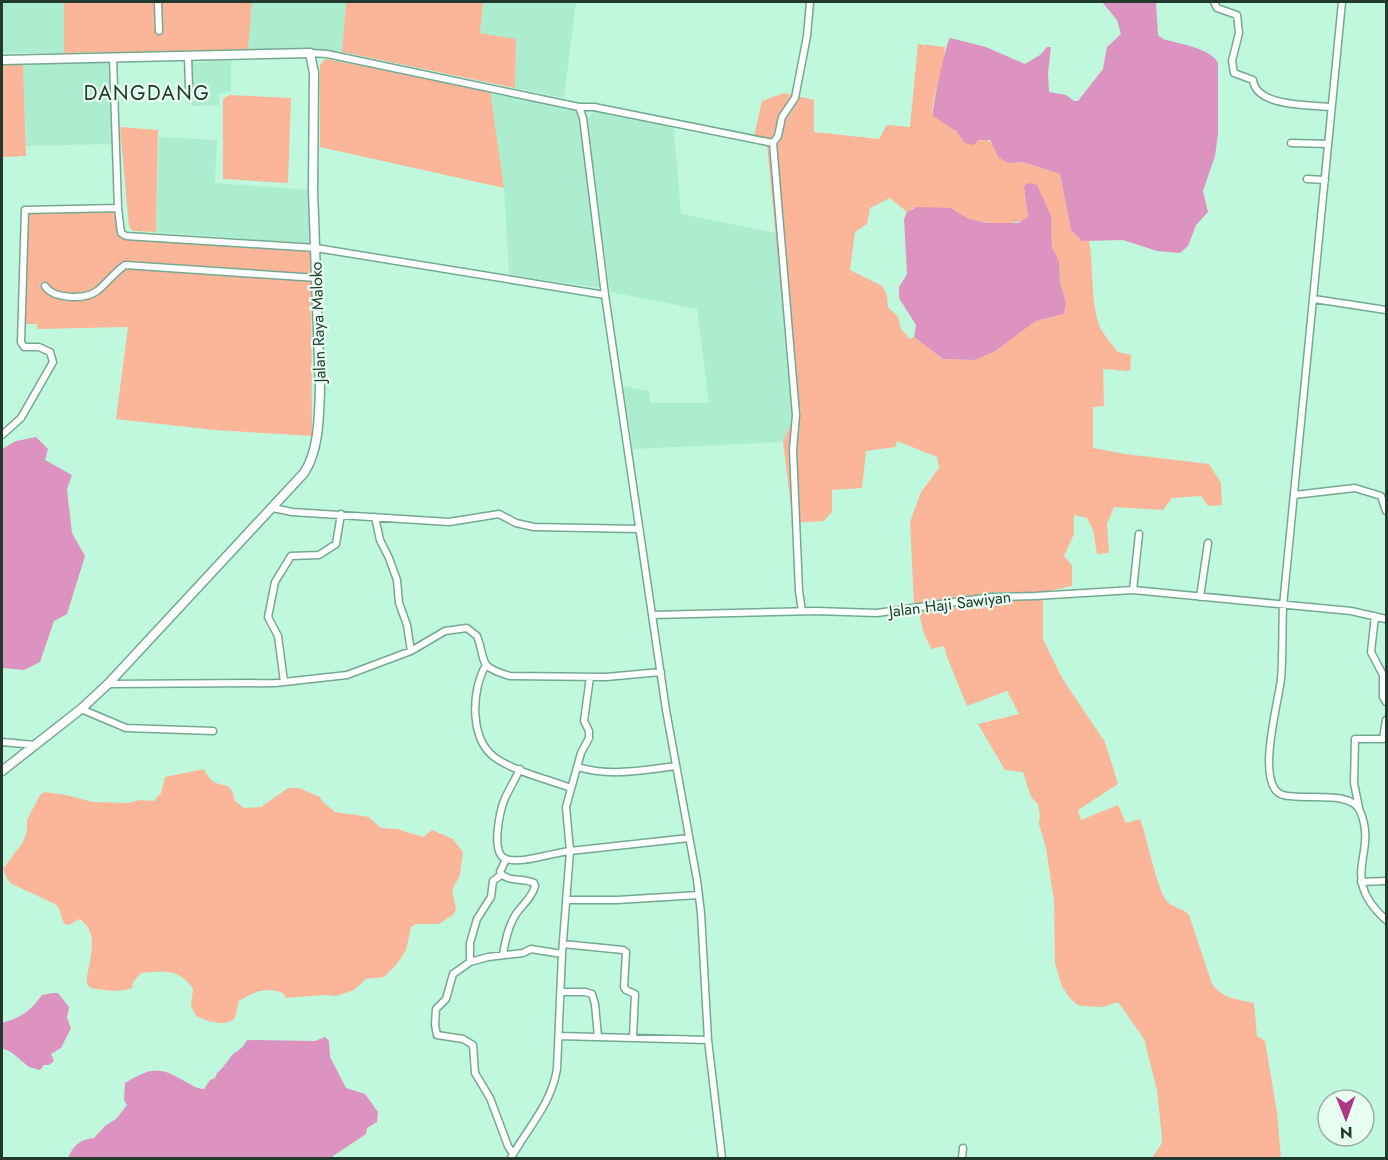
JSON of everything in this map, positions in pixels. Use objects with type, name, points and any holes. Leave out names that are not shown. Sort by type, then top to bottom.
[{"type":"street","points":[[158,2],[159,30]]},
{"type":"street","points":[[802,611],[799,591],[793,450],[796,415],[773,143],[778,136],[782,117],[795,98],[807,36],[810,2]]},
{"type":"street","points":[[1214,2],[1217,8],[1237,15],[1239,33],[1232,61],[1234,73],[1253,80],[1254,87],[1259,93],[1269,99],[1331,107]]},
{"type":"street","points":[[1342,2],[1283,606],[1281,678],[1270,747],[1271,780],[1279,794],[1350,800],[1359,810]]},
{"type":"street","name":"Jalan Raya Maloko","points":[[2,771],[81,709],[108,684],[273,508],[304,473],[312,456],[320,390],[313,190],[314,73],[310,53]]},
{"type":"street","points":[[2,60],[327,54],[579,107],[594,107],[773,143]]},
{"type":"street","points":[[188,56],[189,90]]},
{"type":"street","points":[[113,58],[118,208],[121,233],[126,236],[316,248],[605,295]]},
{"type":"street","points":[[579,107],[583,118],[605,295],[652,615],[699,895],[708,1040],[722,1158]]},
{"type":"street","points":[[1291,143],[1328,144]]},
{"type":"street","points":[[1307,179],[1325,180]]},
{"type":"street","points":[[2,435],[21,418],[52,362],[50,352],[45,349],[24,347],[21,342],[25,210],[118,208]]},
{"type":"street","points":[[45,286],[52,294],[58,296],[87,295],[99,290],[114,272],[124,265],[317,278]]},
{"type":"street","points":[[1314,299],[1386,310]]},
{"type":"street","points":[[1294,495],[1355,488],[1381,496],[1386,511]]},
{"type":"street","points":[[273,508],[292,512],[449,522],[499,514],[516,523],[534,527],[639,529]]},
{"type":"street","points":[[284,682],[278,636],[267,617],[275,582],[291,556],[319,555],[336,544],[342,514]]},
{"type":"street","points":[[375,517],[381,545],[389,558],[397,580],[399,603],[406,621],[411,651]]},
{"type":"street","points":[[1133,590],[1139,534]]},
{"type":"street","points":[[1200,597],[1208,543]]},
{"type":"street","name":"Jalan Haji Sawiyan","points":[[652,615],[802,611],[877,613],[991,597],[1133,590],[1351,611],[1386,619]]},
{"type":"street","points":[[1375,616],[1371,652],[1383,675],[1383,697],[1386,702]]},
{"type":"street","points":[[108,684],[186,685],[284,682],[353,674],[411,651],[445,631],[459,628],[467,628],[477,636],[482,660],[486,665],[498,673],[510,676],[590,677],[661,672]]},
{"type":"street","points":[[486,665],[480,674],[474,713],[489,752],[498,759],[520,769],[571,788]]},
{"type":"street","points":[[512,1156],[552,1092],[556,1069],[570,851],[566,814],[582,751],[589,738],[589,731],[584,720],[590,677]]},
{"type":"street","points":[[81,709],[126,728],[213,731]]},
{"type":"street","points":[[1386,720],[1383,739],[1355,739],[1354,783],[1364,826],[1361,882],[1366,898],[1386,920]]},
{"type":"street","points":[[2,742],[35,745]]},
{"type":"street","points":[[578,767],[608,773],[676,766]]},
{"type":"street","points":[[520,769],[501,812],[498,850],[506,859],[532,859],[550,853],[689,838]]},
{"type":"street","points":[[470,962],[469,947],[476,923],[482,908],[490,897],[492,883],[501,875],[500,872],[506,859]]},
{"type":"street","points":[[501,875],[506,878],[529,880],[535,886],[529,899],[513,919],[502,955]]},
{"type":"street","points":[[1361,882],[1386,881]]},
{"type":"street","points":[[568,900],[617,900],[699,895]]},
{"type":"street","points":[[563,944],[626,952],[624,987],[635,994],[633,1038]]},
{"type":"street","points":[[512,1156],[490,1098],[475,1073],[473,1045],[463,1039],[439,1036],[435,1031],[436,1007],[446,999],[453,975],[470,962],[502,955],[520,954],[532,949],[562,954]]},
{"type":"street","points":[[561,992],[592,994],[598,1037]]},
{"type":"street","points":[[559,1036],[708,1040]]},
{"type":"street","points":[[962,1158],[963,1148]]},
{"type":"shaded area","points":[[2,2],[64,2],[64,53],[2,53]]},
{"type":"shaded area","points":[[64,2],[252,2],[248,50],[64,53]]},
{"type":"shaded area","points":[[252,2],[346,2],[342,52],[313,49],[248,50]]},
{"type":"shaded area","points":[[346,2],[483,2],[480,33],[516,39],[515,88],[342,52]]},
{"type":"shaded area","points":[[483,2],[576,2],[564,98],[515,88],[516,39],[480,33]]},
{"type":"shaded area","points":[[1102,2],[1156,2],[1158,35],[1163,39],[1202,50],[1218,63],[1218,134],[1215,156],[1203,191],[1208,212],[1196,225],[1188,246],[1180,253],[1157,251],[1123,240],[1082,241],[1071,230],[1060,174],[1023,162],[1008,163],[998,157],[990,140],[979,140],[973,145],[965,143],[956,131],[933,116],[950,38],[986,47],[1025,64],[1040,55],[1047,47],[1051,47],[1048,73],[1049,92],[1066,95],[1078,101],[1103,69],[1107,47],[1121,34],[1117,20]]},
{"type":"shaded area","points":[[918,44],[945,47],[932,113],[956,131],[965,143],[987,139],[994,146],[996,154],[1008,163],[1023,162],[1060,174],[1071,230],[1082,241],[1089,241],[1094,304],[1099,325],[1118,352],[1131,355],[1130,371],[1103,369],[1104,406],[1093,407],[1093,448],[1209,464],[1221,483],[1222,505],[1208,506],[1201,496],[1172,498],[1163,510],[1114,507],[1107,524],[1109,553],[1097,554],[1093,530],[1087,518],[1074,515],[1074,534],[1064,556],[1072,565],[1072,586],[1040,593],[997,592],[914,604],[910,522],[921,492],[939,468],[937,457],[897,441],[895,447],[866,451],[862,488],[832,490],[832,512],[824,521],[793,523],[783,442],[793,419],[767,144],[753,141],[762,101],[784,93],[814,100],[814,132],[879,139],[887,125],[910,127]],"holes":[[[1024,188],[1051,216],[1052,247],[1059,261],[1060,282],[1066,303],[1064,314],[1036,321],[994,352],[975,360],[943,359],[914,337],[910,339],[901,329],[898,317],[888,307],[887,295],[882,286],[850,270],[855,232],[867,224],[870,208],[890,198],[907,212],[913,208],[973,221],[1005,223],[1018,222],[1028,217]]]},
{"type":"shaded area","points":[[325,59],[490,90],[504,188],[320,147],[320,65]]},
{"type":"shaded area","points":[[231,60],[231,91],[219,94],[219,105],[192,106],[190,63]]},
{"type":"shaded area","points":[[108,61],[113,144],[26,146],[23,63]]},
{"type":"shaded area","points":[[2,63],[23,63],[26,156],[2,157]]},
{"type":"shaded area","points":[[490,90],[572,107],[578,112],[601,288],[509,275],[504,188]]},
{"type":"shaded area","points":[[229,95],[291,98],[288,183],[223,179],[223,99]]},
{"type":"shaded area","points":[[594,110],[674,128],[681,214],[776,233],[793,419],[783,442],[633,449],[623,386],[649,391],[650,403],[709,403],[697,309],[610,292],[586,122]]},
{"type":"shaded area","points":[[120,127],[158,130],[156,232],[133,231],[129,227]]},
{"type":"shaded area","points":[[159,137],[217,140],[215,183],[310,190],[312,244],[156,232]]},
{"type":"shaded area","points":[[1030,183],[1037,185],[1051,216],[1052,247],[1059,261],[1060,282],[1066,303],[1064,314],[1036,321],[994,352],[975,360],[943,359],[914,337],[916,325],[899,298],[899,287],[907,274],[904,219],[907,212],[917,207],[950,208],[969,219],[986,223],[1018,223],[1028,217],[1024,187]]},
{"type":"shaded area","points":[[28,210],[120,210],[122,237],[311,251],[312,436],[215,430],[116,419],[128,327],[37,329],[37,324],[25,324]]},
{"type":"shaded area","points":[[36,437],[48,449],[45,460],[72,475],[67,489],[72,533],[85,556],[67,614],[54,621],[40,662],[24,670],[2,668],[2,449],[16,441]]},
{"type":"shaded area","points":[[999,597],[1043,599],[1043,639],[1062,678],[1105,742],[1118,784],[1078,810],[1081,820],[1118,805],[1126,823],[1140,819],[1163,894],[1168,903],[1189,915],[1212,984],[1226,996],[1254,1003],[1257,1036],[1265,1041],[1277,1112],[1281,1158],[1152,1158],[1162,1143],[1162,1138],[1157,1090],[1144,1039],[1118,1002],[1102,1007],[1081,1006],[1069,997],[1061,984],[1055,963],[1054,901],[1046,848],[1039,824],[1038,804],[1031,797],[1023,772],[1005,770],[978,724],[1019,714],[1007,691],[967,706],[944,646],[931,649],[923,631],[918,608]]},
{"type":"shaded area","points":[[204,769],[213,781],[230,788],[235,801],[244,808],[261,807],[288,788],[299,788],[320,797],[335,812],[369,817],[381,828],[397,829],[423,837],[432,830],[453,839],[463,852],[460,875],[452,890],[456,909],[454,914],[439,924],[416,924],[411,927],[406,950],[384,977],[366,979],[354,990],[336,996],[286,998],[283,993],[277,991],[260,991],[239,1001],[232,1021],[222,1023],[196,1016],[191,1006],[193,989],[182,977],[170,972],[141,973],[133,982],[132,988],[127,990],[111,991],[90,988],[87,977],[92,945],[90,930],[79,919],[69,925],[64,924],[59,908],[55,904],[12,884],[3,869],[23,842],[27,831],[27,820],[40,795],[44,792],[93,802],[154,801],[161,793],[165,777]]},
{"type":"shaded area","points":[[58,993],[69,1007],[67,1018],[71,1028],[61,1048],[51,1054],[54,1061],[49,1065],[44,1065],[40,1070],[29,1067],[11,1052],[2,1048],[2,1023],[25,1013],[42,995]]},
{"type":"shaded area","points":[[325,1037],[329,1041],[330,1057],[346,1088],[365,1094],[378,1112],[377,1122],[367,1128],[366,1134],[332,1158],[68,1158],[78,1144],[94,1138],[105,1126],[116,1119],[127,1105],[124,1100],[125,1083],[142,1074],[149,1071],[162,1071],[197,1088],[204,1089],[247,1040],[315,1041]]},
{"type":"district","name":"DANGDANG","points":[[147,93]]}]
